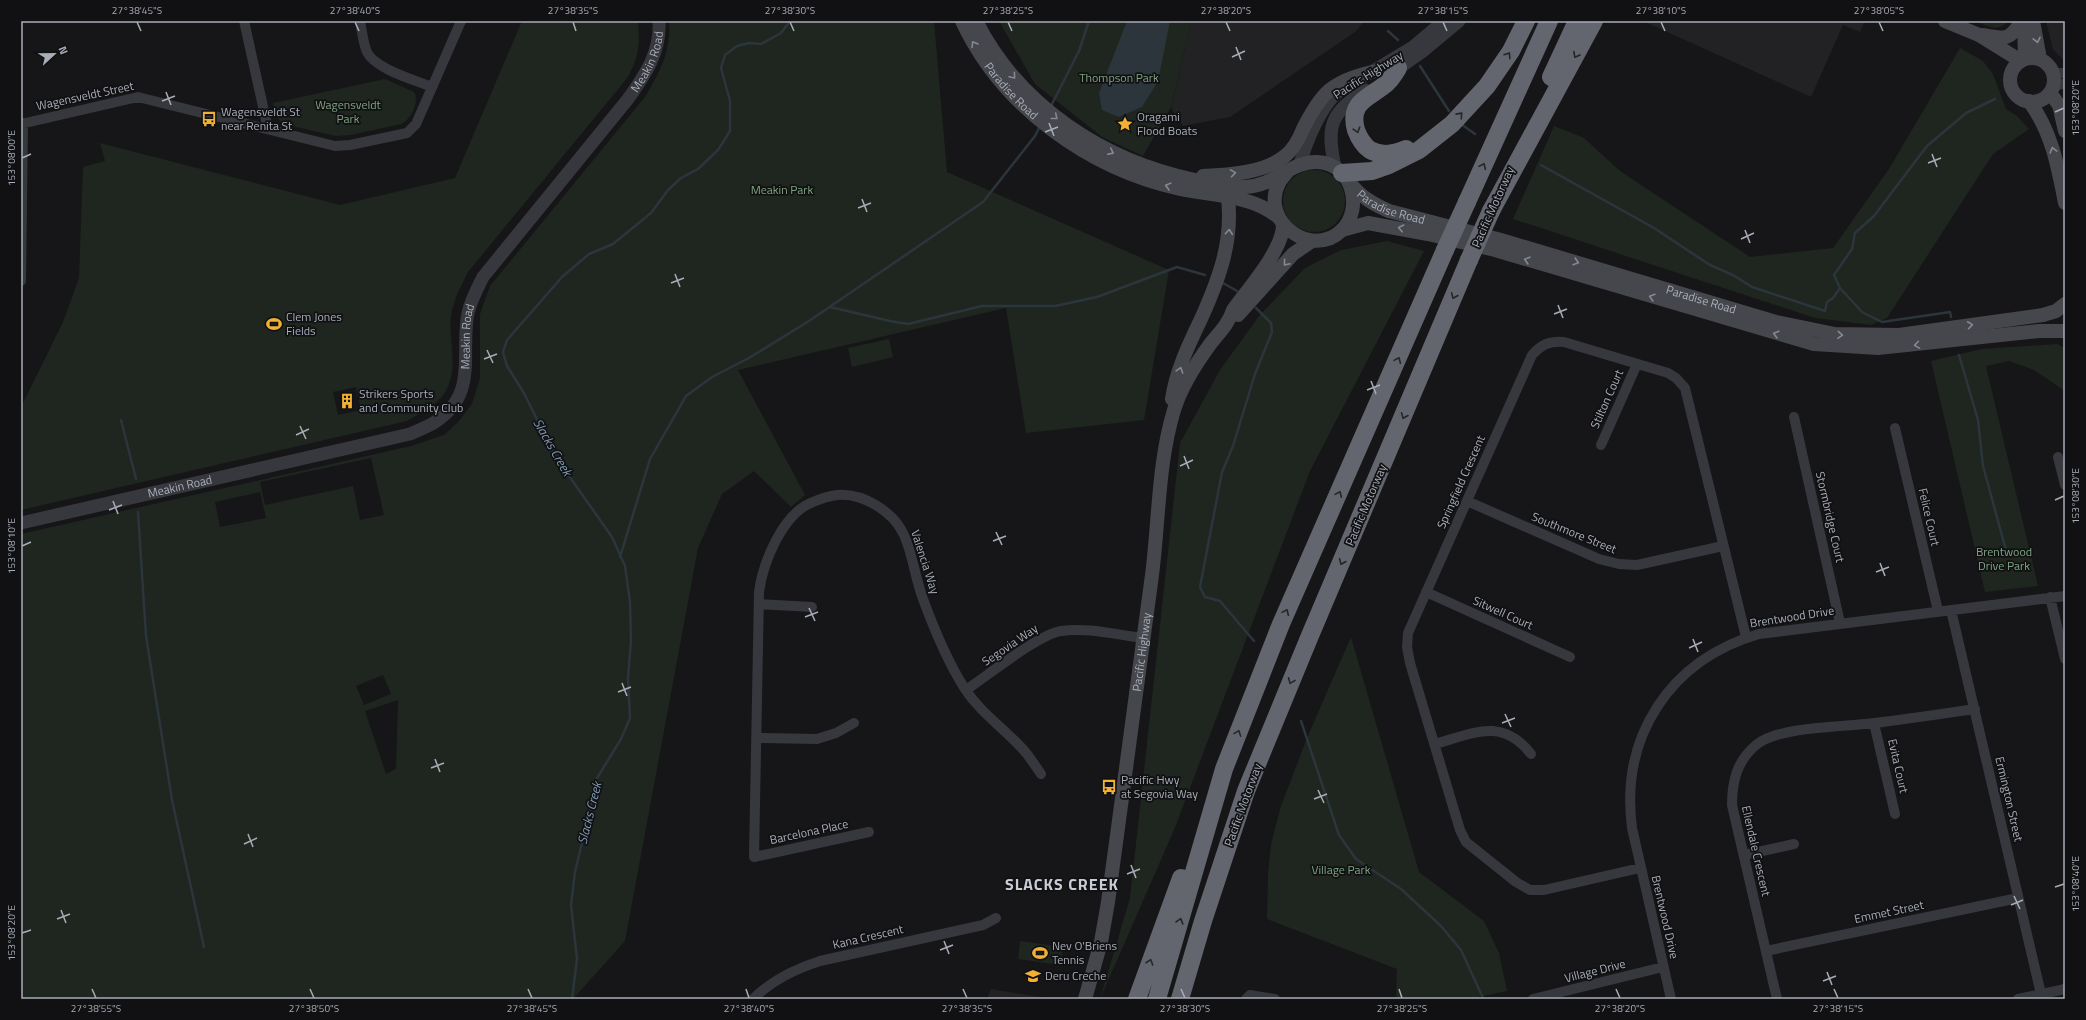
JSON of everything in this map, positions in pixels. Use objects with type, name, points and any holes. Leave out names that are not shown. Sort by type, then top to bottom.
[{"type":"highway","points":[[1342,174],[1372,170],[1389,165],[1419,150],[1452,124],[1487,86],[1511,51],[1526,21]]},
{"type":"highway","points":[[1137,999],[1160,934],[1281,624],[1467,202],[1549,21]]},
{"type":"highway","name":"Pacific Motorway","points":[[1180,999],[1203,921],[1246,791],[1469,260],[1577,21]]},
{"type":"highway","points":[[1491,211],[1594,21]]},
{"type":"highway","points":[[1398,68],[1387,83],[1364,98],[1357,106],[1354,116],[1357,133],[1366,147],[1379,153],[1400,152],[1430,140]]},
{"type":"highway","points":[[1157,999],[1224,769]]},
{"type":"main road","name":"Paradise Road","points":[[962,21],[983,57],[1004,85],[1030,102],[1094,157],[1137,177],[1180,189],[1261,205],[1280,221]]},
{"type":"main road","name":"Paradise Road","points":[[976,21],[981,33],[1030,102]]},
{"type":"main road","points":[[1945,21],[1979,36],[2019,64],[2040,59]]},
{"type":"main road","points":[[1979,36],[2004,38],[2016,33],[2023,21]]},
{"type":"main road","points":[[2023,21],[2019,64],[2011,83],[2013,90],[2018,96],[2029,102],[2038,114],[2048,135],[2065,204]]},
{"type":"main road","points":[[2033,21],[2040,59],[2046,63],[2057,82],[2059,105],[2065,131]]},
{"type":"main road","points":[[1180,177],[1233,173],[1276,162],[1286,156],[1295,146],[1312,111],[1325,93],[1350,77],[1372,72]]},
{"type":"main road","points":[[2029,102],[2041,100],[2057,82]]},
{"type":"main road","name":"Paradise Road","points":[[1073,138],[1132,162],[1180,177],[1226,186],[1253,187],[1270,182],[1294,167]]},
{"type":"main road","points":[[1318,162],[1342,174],[1354,200],[1351,216],[1342,230],[1333,236],[1323,240],[1312,241],[1301,238],[1291,233],[1280,221],[1275,201],[1278,184],[1294,167],[1318,162]]},
{"type":"main road","name":"Paradise Road","points":[[1342,174],[1359,194],[1374,205],[1389,210],[1501,240],[1776,322],[1828,333],[1868,336],[1906,334],[2043,315],[2056,311],[2065,304]]},
{"type":"main road","points":[[1174,408],[1172,399],[1179,370],[1214,290],[1225,258],[1229,235],[1228,198]]},
{"type":"main road","name":"Pacific Highway","points":[[1085,999],[1101,942],[1108,902],[1144,638],[1164,449],[1174,408],[1203,355],[1230,319],[1233,310],[1281,240],[1280,221]]},
{"type":"main road","name":"Paradise Road","points":[[1342,230],[1368,223],[1428,234],[1495,250],[1814,344],[1878,348],[2039,331],[2065,332]]},
{"type":"main road","name":"Pacific Highway","points":[[1230,319],[1243,310],[1293,254],[1312,241]]},
{"type":"street","points":[[244,21],[268,129]]},
{"type":"street","points":[[360,21],[367,52],[373,60],[381,66],[432,88]]},
{"type":"street","name":"Wagensveldt Street","points":[[22,123],[138,97],[343,146],[407,133],[416,124],[461,21]]},
{"type":"street","name":"Meakin Road","points":[[21,523],[410,434],[435,422],[450,409],[461,393],[466,369],[468,314],[473,295],[483,277],[641,80],[656,52],[659,21]]},
{"type":"street","name":"Pacific Highway","points":[[1294,167],[1329,99],[1413,47],[1444,21]]},
{"type":"street","name":"Pacific Highway","points":[[1342,174],[1330,132],[1336,117],[1347,102],[1398,68],[1459,21]]},
{"type":"street","points":[[21,281],[22,123]]},
{"type":"street","name":"Springfield Crescent","points":[[1640,868],[1544,890],[1530,890],[1516,882],[1466,842],[1460,830],[1410,663],[1407,647],[1408,633],[1532,355],[1541,346],[1551,341],[1564,342],[1668,373],[1676,378],[1685,388],[1722,546],[1746,637]]},
{"type":"street","name":"Stilton Court","points":[[1601,445],[1637,364]]},
{"type":"street","name":"Stormbridge Court","points":[[1794,417],[1840,623]]},
{"type":"street","name":"Felice Court","points":[[1895,428],[1938,611]]},
{"type":"street","points":[[2058,457],[2065,485]]},
{"type":"street","name":"Valencia Way","points":[[754,857],[759,604],[761,580],[781,531],[789,519],[806,504],[837,495],[853,497],[869,502],[885,511],[896,522],[904,534],[927,610],[953,670],[980,710],[1027,754],[1041,774]]},
{"type":"street","name":"Southmore Street","points":[[1467,501],[1599,559],[1619,564],[1637,566],[1722,546]]},
{"type":"street","name":"Sitwell Court","points":[[1426,592],[1570,657]]},
{"type":"street","name":"Brentwood Drive","points":[[1671,999],[1640,868],[1630,814],[1630,782],[1635,752],[1646,726],[1661,701],[1676,682],[1706,657],[1746,637],[1772,631],[2065,596]]},
{"type":"street","points":[[2050,597],[2065,659]]},
{"type":"street","points":[[759,604],[812,607]]},
{"type":"street","name":"Ermington Street","points":[[1951,610],[2041,994]]},
{"type":"street","name":"Segovia Way","points":[[966,690],[1045,636],[1060,631],[1076,630],[1144,638]]},
{"type":"street","name":"Ellendale Crescent","points":[[1777,999],[1732,805],[1732,785],[1745,756],[1757,744],[1773,736],[1790,732],[1974,710]]},
{"type":"street","points":[[756,738],[817,739],[836,733],[854,723]]},
{"type":"street","name":"Evita Court","points":[[1874,723],[1895,814]]},
{"type":"street","points":[[1435,744],[1487,730],[1498,730],[1523,743],[1531,754]]},
{"type":"street","name":"Barcelona Place","points":[[754,857],[869,832]]},
{"type":"street","points":[[1744,855],[1794,844]]},
{"type":"street","name":"Emmet Street","points":[[1766,951],[2018,898]]},
{"type":"street","name":"Kana Crescent","points":[[753,999],[771,983],[796,969],[820,961],[983,925],[996,918]]},
{"type":"street","name":"Village Drive","points":[[1533,999],[1564,996],[1663,968]]},
{"type":"street","points":[[2018,999],[2065,989]]},
{"type":"street","points":[[1246,998],[1250,995],[1275,999]]},
{"type":"shaded area","points":[[1127,21],[1170,21],[1158,81],[1142,107],[1119,117],[1102,110],[1099,93]]},
{"type":"shaded area","points":[[1191,21],[1365,21],[1355,32],[1230,117],[1183,126],[1171,108]]},
{"type":"shaded area","points":[[1643,21],[1865,21],[1860,32],[1843,25],[1811,97]]},
{"type":"shaded area","points":[[2046,21],[2065,21],[2065,61],[2053,50]]},
{"type":"shaded area","points":[[991,989],[1021,994],[1052,999],[987,999]]},
{"type":"green space","points":[[522,21],[638,21],[639,37],[637,56],[628,77],[468,272],[456,298],[451,315],[450,324],[453,363],[450,382],[443,396],[434,405],[407,421],[21,510],[21,407],[63,322],[79,278],[83,167],[105,161],[100,143],[340,205],[455,178]],"holes":[[[356,387],[361,410],[338,415],[333,392]]]},
{"type":"green space","name":"Meakin Park","points":[[669,21],[934,21],[947,172],[1169,270],[1144,420],[1026,433],[1006,308],[738,370],[805,495],[791,507],[754,471],[722,494],[698,548],[625,941],[573,999],[21,999],[21,534],[411,446],[444,435],[458,422],[472,404],[480,378],[480,314],[490,286],[645,97],[660,70],[666,52]],"holes":[[[371,458],[384,515],[360,520],[353,486],[265,505],[260,482]],[[260,492],[266,518],[220,527],[215,502]],[[383,675],[391,694],[364,705],[356,686]],[[398,700],[396,769],[386,774],[365,711]]]},
{"type":"green space","name":"Thompson Park","points":[[999,21],[1191,21],[1171,107],[1143,156],[1102,137],[1035,84]]},
{"type":"green space","points":[[1975,21],[2008,21],[2001,27],[1997,28]]},
{"type":"green space","points":[[1960,48],[1983,61],[1993,74],[2006,109],[2017,116],[2029,129],[1993,154],[1887,318],[1871,325],[1815,318],[1513,219],[1554,126],[1584,138],[1620,171],[1750,257],[1833,248],[1889,169]]},
{"type":"green space","name":"Wagensveldt Park","points":[[385,79],[414,92],[416,96],[414,110],[408,119],[401,124],[351,135],[336,136],[283,124],[276,116],[273,103]]},
{"type":"green space","points":[[1308,170],[1320,170],[1336,179],[1343,189],[1345,201],[1343,213],[1336,223],[1320,232],[1308,232],[1297,227],[1288,218],[1283,207],[1283,195],[1288,184],[1297,175]]},
{"type":"green space","points":[[1387,241],[1424,251],[1310,471],[1174,830],[1100,999],[1130,898],[1180,443],[1220,370],[1259,316],[1305,268],[1341,250]]},
{"type":"green space","points":[[889,339],[893,357],[852,367],[848,348]]},
{"type":"green space","name":"Brentwood Drive Park","points":[[2057,344],[2065,348],[2065,391],[2034,370],[2009,361],[1986,366],[2038,586],[1985,592],[1931,361],[1982,349]]},
{"type":"green space","name":"Village Park","points":[[1351,637],[1419,872],[1484,921],[1499,953],[1507,991],[1469,999],[1396,999],[1397,969],[1267,919],[1268,874],[1271,844],[1281,806],[1307,738]]},
{"type":"green space","name":"Nev O'Briens Tennis","points":[[1020,941],[1063,947],[1060,965],[1018,959]]},
{"type":"waterway","name":"Slacks Creek","points":[[572,999],[577,959],[571,905],[575,872],[591,805],[594,783],[621,739],[630,718],[628,678],[631,641],[630,602],[625,566],[612,537],[555,456],[524,393],[507,366],[503,352],[507,340],[562,277],[589,254],[613,244],[651,213],[668,190],[681,178],[698,169],[718,150],[730,131],[730,101],[721,68],[725,55],[737,46],[749,43],[761,44],[781,33],[790,21]]},
{"type":"waterway","points":[[1051,106],[1079,51],[1089,21]]},
{"type":"waterway","points":[[1388,31],[1398,40]]},
{"type":"waterway","points":[[1420,66],[1449,111]]},
{"type":"waterway","points":[[1541,165],[1654,228],[1710,265],[1733,275],[1752,287],[1825,311],[1827,302],[1833,298],[1840,288],[1834,275],[1852,249],[1855,233],[1874,216],[1927,146],[1966,113],[1995,99]]},
{"type":"waterway","points":[[1461,124],[1475,134]]},
{"type":"waterway","points":[[620,557],[650,459],[686,396],[712,377],[749,358],[809,321],[983,202],[1035,136],[1040,126]]},
{"type":"waterway","points":[[830,307],[908,324],[982,306],[1055,306],[1097,297],[1177,267],[1205,275]]},
{"type":"waterway","points":[[1223,283],[1237,291]]},
{"type":"waterway","points":[[1840,288],[1862,312],[1882,322],[1950,312],[1951,317]]},
{"type":"waterway","points":[[1254,641],[1220,601],[1205,597],[1200,587],[1222,472],[1233,446],[1255,374],[1272,332],[1271,323],[1256,308]]},
{"type":"waterway","points":[[1959,355],[1978,420],[1983,466],[2007,554]]},
{"type":"waterway","points":[[121,420],[136,479]]},
{"type":"waterway","points":[[138,512],[146,636],[172,800],[204,947]]},
{"type":"waterway","points":[[1301,721],[1339,835],[1356,859],[1401,889],[1441,926],[1461,950],[1483,998]]},
{"type":"place","name":"Wagensveldt St near Renita St","points":[[209,119]]},
{"type":"place","name":"Oragami Flood Boats","points":[[1125,124]]},
{"type":"place","name":"Clem Jones Fields","points":[[274,324]]},
{"type":"place","name":"Strikers Sports and Community Club","points":[[347,401]]},
{"type":"place","name":"Pacific Hwy at Segovia Way","points":[[1109,787]]},
{"type":"place","name":"Nev O'Briens Tennis","points":[[1040,953]]},
{"type":"place","name":"Deru Creche","points":[[1033,976]]},
{"type":"district","name":"SLACKS CREEK","points":[[1062,884]]}]
